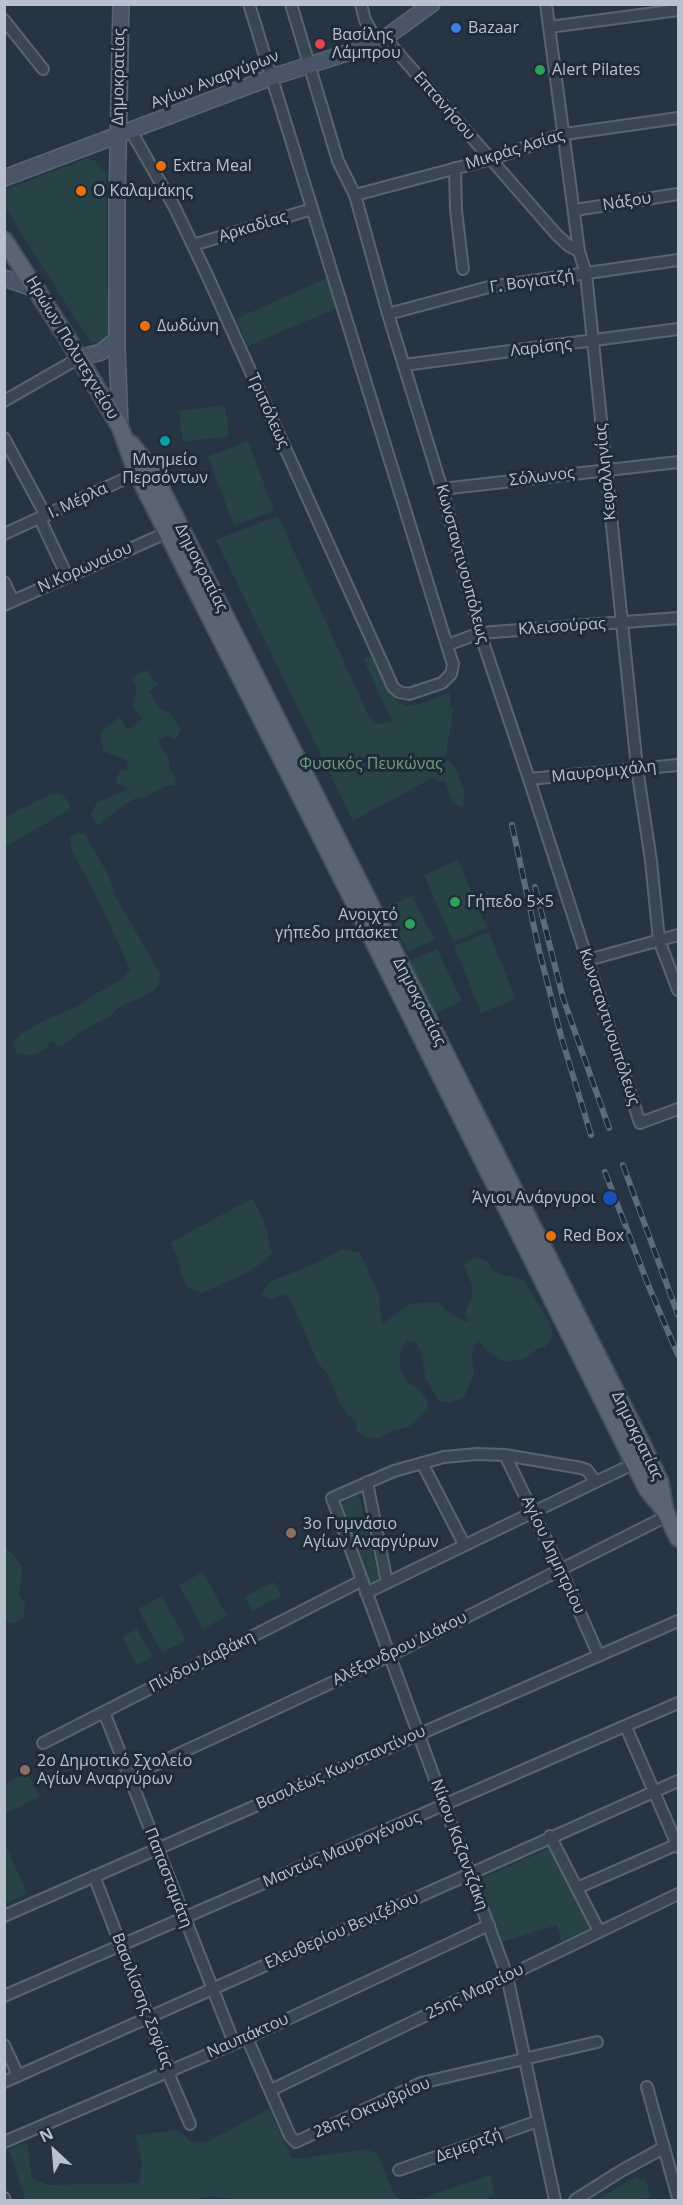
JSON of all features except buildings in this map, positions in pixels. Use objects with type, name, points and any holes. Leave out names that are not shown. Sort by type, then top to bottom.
[{"type":"main road","name":"Δημοκρατίας","points":[[121,4],[125,134],[117,339],[122,431],[643,1446],[660,1482],[666,1514]]},
{"type":"main road","name":"Αγίων Αναργύρων","points":[[4,178],[272,77],[381,41],[432,4]]},
{"type":"main road","name":"Ηρώων Πολυτεχνείου","points":[[4,240],[38,290],[122,431]]},
{"type":"main road","points":[[4,278],[38,290]]},
{"type":"main road","points":[[80,358],[101,352],[117,339]]},
{"type":"main road","name":"Δημοκρατίας","points":[[143,470],[166,533],[647,1489],[666,1514],[678,1538]]},
{"type":"street","points":[[249,4],[447,645]]},
{"type":"street","name":"Κωνσταντινουπόλεως","points":[[291,4],[338,161],[355,195],[387,314],[442,489],[480,633],[530,779],[640,1123],[678,1109]]},
{"type":"street","name":"Επτανήσου","points":[[361,4],[365,20],[381,41],[491,159],[557,235],[569,246],[579,250]]},
{"type":"street","name":"Κεφαλληνίας","points":[[546,4],[579,250],[586,274],[591,342],[621,623],[659,940],[678,990]]},
{"type":"street","points":[[549,27],[678,10]]},
{"type":"street","points":[[4,20],[43,69]]},
{"type":"street","name":"Μικράς Ασίας","points":[[355,195],[491,159],[565,134],[678,118]]},
{"type":"street","name":"Τριπόλεως","points":[[125,134],[175,208],[193,245],[393,687],[399,692],[409,694],[442,683],[451,674],[453,664],[447,645]]},
{"type":"street","points":[[455,168],[456,210],[463,269]]},
{"type":"street","name":"Νάξου","points":[[575,210],[678,194]]},
{"type":"street","name":"Αρκαδίας","points":[[193,245],[312,209]]},
{"type":"street","name":"Γ. Βογιατζή","points":[[387,314],[489,287],[678,260]]},
{"type":"street","name":"Λαρίσης","points":[[404,365],[678,329]]},
{"type":"street","points":[[4,400],[80,358]]},
{"type":"street","points":[[4,438],[43,517],[67,576]]},
{"type":"street","name":"Σόλωνος","points":[[442,489],[678,462]]},
{"type":"street","name":"Ι. Μέρλα","points":[[4,534],[143,470]]},
{"type":"street","name":"Ν.Κορωναίου","points":[[9,603],[166,533]]},
{"type":"street","points":[[4,582],[9,603]]},
{"type":"street","name":"Κλεισούρας","points":[[447,645],[480,633],[678,618]]},
{"type":"street","name":"Μαυρομιχάλη","points":[[530,779],[678,765]]},
{"type":"street","points":[[588,960],[678,935]]},
{"type":"street","points":[[387,1583],[367,1482],[394,1471],[444,1457],[477,1454],[505,1455],[581,1468],[587,1470],[595,1481]]},
{"type":"street","name":"Αγίου Δημητρίου","points":[[505,1455],[561,1570],[599,1656]]},
{"type":"street","points":[[422,1463],[464,1544]]},
{"type":"street","points":[[366,1593],[635,1463]]},
{"type":"street","name":"Νίκου Καζαντζάκη","points":[[367,1482],[332,1498],[507,1976],[555,2200]]},
{"type":"street","name":"Αλέξανδρου Διάκου","points":[[129,1777],[389,1656],[561,1570],[666,1514]]},
{"type":"street","name":"Πίνδου Δαβάκη","points":[[43,1743],[361,1581]]},
{"type":"street","name":"Βασιλέως Κωνσταντίνου","points":[[4,1916],[678,1621]]},
{"type":"street","name":"Μαντώς Μαυρογένους","points":[[4,1996],[678,1703]]},
{"type":"street","name":"Παπασταμάτη","points":[[104,1712],[234,2043]]},
{"type":"street","points":[[577,1888],[678,1845],[626,1727]]},
{"type":"street","name":"Ελευθερίου Βενιζέλου","points":[[4,2082],[550,1836],[678,1781]]},
{"type":"street","points":[[550,1836],[599,1931]]},
{"type":"street","name":"Βασιλίσσης Σοφίας","points":[[94,1876],[171,2080],[190,2124]]},
{"type":"street","name":"25ης Μαρτίου","points":[[271,2090],[678,1894]]},
{"type":"street","name":"Ναυπάκτου","points":[[4,2142],[247,2038],[489,1925]]},
{"type":"street","name":"28ης Οκτωβρίου","points":[[247,2038],[290,2136],[296,2142],[422,2083],[597,2042]]},
{"type":"street","points":[[4,2045],[18,2075]]},
{"type":"street","points":[[647,2087],[678,2198]]},
{"type":"street","name":"Δεμερτζή","points":[[399,2170],[538,2121]]},
{"type":"street","points":[[575,2200],[663,2148]]},
{"type":"green space","points":[[85,159],[94,160],[104,171],[106,177],[108,334],[99,342],[92,342],[86,336],[5,207],[5,190]]},
{"type":"green space","points":[[327,278],[337,308],[248,346],[236,319]]},
{"type":"green space","points":[[225,405],[229,436],[183,442],[179,411]]},
{"type":"green space","points":[[248,441],[274,511],[234,526],[208,456]]},
{"type":"green space","name":"Φυσικός Πευκώνας","points":[[278,516],[369,717],[378,724],[392,721],[363,658],[370,656],[395,700],[406,706],[424,703],[449,692],[451,707],[454,707],[445,758],[455,766],[465,792],[462,807],[453,802],[445,781],[432,778],[353,821],[216,540]]},
{"type":"green space","points":[[147,670],[153,680],[160,684],[149,691],[162,711],[169,712],[181,730],[175,739],[167,736],[158,740],[176,778],[175,785],[166,786],[146,797],[136,798],[98,826],[90,813],[98,802],[127,790],[116,782],[120,770],[128,772],[127,760],[103,751],[100,732],[120,717],[127,729],[134,727],[142,719],[132,706],[137,688],[131,678]]},
{"type":"green space","points":[[51,794],[61,794],[68,801],[71,809],[5,847],[5,817]]},
{"type":"green space","points":[[79,833],[85,834],[110,878],[115,896],[160,973],[159,987],[119,1007],[110,1016],[59,1046],[50,1041],[46,1049],[32,1055],[17,1054],[12,1042],[21,1034],[41,1022],[81,1005],[124,978],[130,969],[100,903],[71,849],[70,837]]},
{"type":"green space","name":"Γήπεδο 5×5","points":[[458,860],[487,928],[453,942],[424,875]]},
{"type":"green space","name":"Ανοιχτό γήπεδο μπάσκετ","points":[[412,896],[435,940],[408,952],[386,907]]},
{"type":"green space","name":"Γήπεδο 5×5","points":[[489,932],[516,999],[481,1013],[454,946]]},
{"type":"green space","points":[[437,949],[462,1001],[435,1013],[410,961]]},
{"type":"green space","points":[[253,1198],[268,1231],[268,1243],[272,1252],[267,1260],[244,1274],[202,1293],[188,1288],[171,1244]]},
{"type":"green space","points":[[343,1249],[359,1252],[379,1295],[382,1324],[410,1304],[437,1302],[453,1315],[469,1323],[465,1314],[472,1296],[472,1286],[464,1264],[474,1257],[487,1261],[491,1269],[501,1275],[516,1277],[524,1281],[550,1323],[553,1336],[545,1347],[537,1349],[526,1358],[510,1362],[500,1360],[487,1351],[480,1342],[474,1345],[472,1358],[474,1374],[464,1397],[450,1403],[439,1401],[425,1377],[422,1354],[416,1342],[406,1340],[399,1358],[402,1372],[407,1382],[418,1389],[427,1400],[428,1410],[408,1427],[378,1438],[367,1437],[357,1432],[356,1422],[346,1413],[337,1398],[329,1376],[318,1363],[291,1301],[284,1294],[272,1299],[261,1296],[269,1282],[317,1263]]},
{"type":"green space","points":[[359,1494],[379,1579],[368,1583],[339,1505]]},
{"type":"green space","points":[[4,1545],[23,1567],[19,1594],[25,1604],[24,1618],[13,1624],[5,1621]]},
{"type":"green space","points":[[203,1572],[227,1616],[203,1629],[179,1585]]},
{"type":"green space","points":[[274,1582],[281,1596],[252,1611],[245,1596]]},
{"type":"green space","points":[[162,1596],[186,1640],[162,1653],[138,1609]]},
{"type":"green space","points":[[137,1629],[152,1657],[137,1665],[122,1637]]},
{"type":"green space","points":[[28,1773],[39,1797],[5,1814],[5,1784]]},
{"type":"green space","points":[[7,1847],[27,1894],[5,1903],[4,1848]]},
{"type":"green space","points":[[552,1847],[594,1928],[562,1944],[557,1925],[502,1942],[480,1879]]},
{"type":"green space","points":[[269,2109],[292,2158],[366,2149],[377,2154],[396,2197],[402,2200],[238,2200],[213,2196],[194,2200],[25,2200],[9,2149],[27,2142],[32,2178],[48,2185],[139,2183],[142,2161],[135,2135],[177,2130],[190,2142],[209,2141]]},
{"type":"green space","points":[[490,2175],[495,2195],[488,2197],[489,2200],[418,2200]]},
{"type":"green space","points":[[635,2177],[646,2181],[651,2197],[638,2200],[596,2200]]},
{"type":"railway","points":[[512,825],[539,950],[561,1036],[591,1135]]},
{"type":"railway","points":[[535,887],[563,998],[609,1128]]},
{"type":"railway","points":[[623,1165],[678,1315]]},
{"type":"railway","points":[[605,1172],[678,1355]]},
{"type":"place","name":"Bazaar","points":[[456,28]]},
{"type":"place","name":"Βασίλης Λάμπρου","points":[[320,44]]},
{"type":"place","name":"Alert Pilates","points":[[540,70]]},
{"type":"place","name":"Extra Meal","points":[[161,166]]},
{"type":"place","name":"Ο Καλαμάκης","points":[[81,191]]},
{"type":"place","name":"Δωδώνη","points":[[145,326]]},
{"type":"place","name":"Μνημείο Περσόντων","points":[[165,441]]},
{"type":"place","name":"Γήπεδο 5×5","points":[[455,902]]},
{"type":"place","name":"Ανοιχτό γήπεδο μπάσκετ","points":[[410,924]]},
{"type":"place","name":"Άγιοι Ανάργυροι","points":[[610,1198]]},
{"type":"place","name":"Red Box","points":[[551,1236]]},
{"type":"place","name":"3ο Γυμνάσιο Αγίων Αναργύρων","points":[[291,1533]]},
{"type":"place","name":"2ο Δημοτικό Σχολείο Αγίων Αναργύρων","points":[[25,1770]]}]
